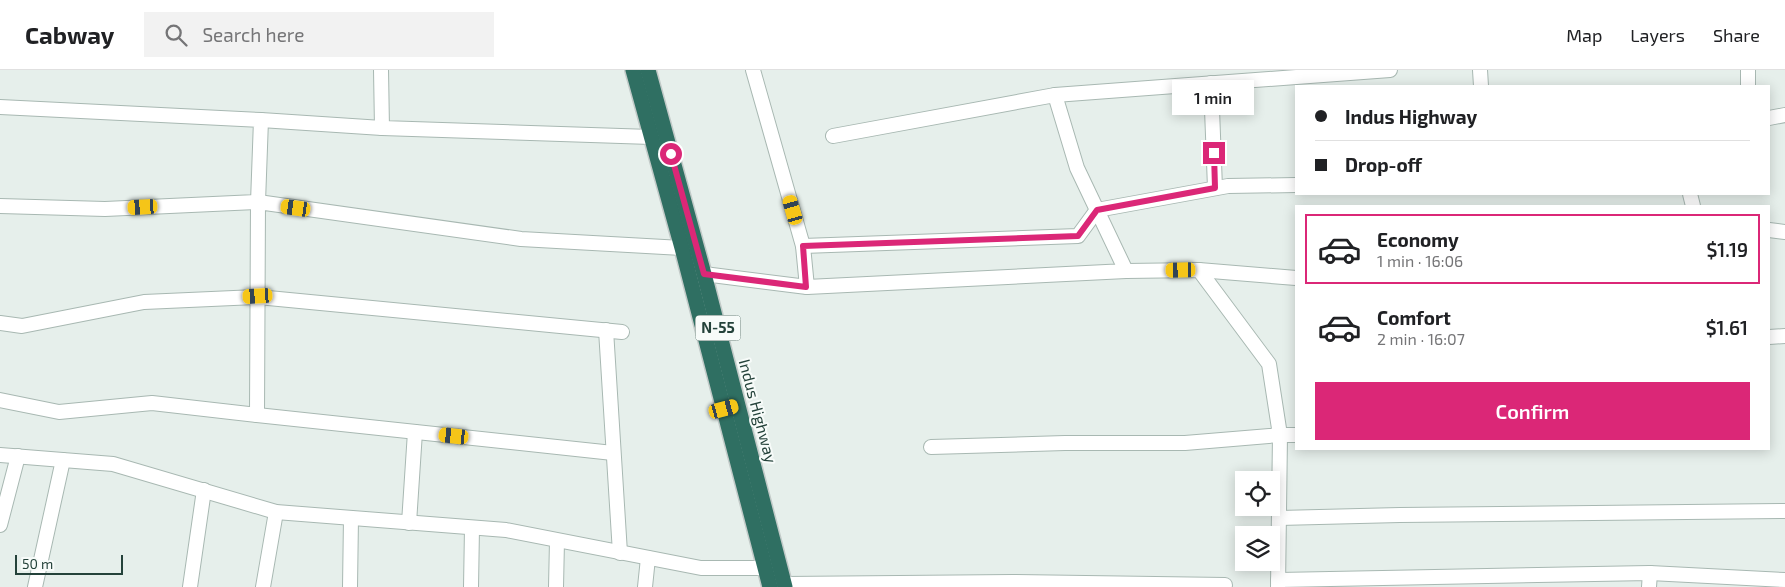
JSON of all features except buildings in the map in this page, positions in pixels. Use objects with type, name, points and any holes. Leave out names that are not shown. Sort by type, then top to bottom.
[{"type":"highway","name":"Indus Highway","points":[[633,70],[651,137],[664,156],[704,274],[731,408]]},
{"type":"highway","name":"Indus Highway","points":[[648,70],[682,248],[731,408],[780,586]]},
{"type":"highway","name":"Indus Highway","points":[[766,540],[765,568],[780,586]]},
{"type":"street","points":[[380,70],[382,128]]},
{"type":"street","points":[[753,70],[803,246],[806,287]]},
{"type":"street","points":[[833,136],[1055,95],[1390,70]]},
{"type":"street","points":[[1480,70],[1481,85]]},
{"type":"street","points":[[1748,70],[1748,85]]},
{"type":"street","points":[[1211,83],[1215,188]]},
{"type":"street","points":[[1055,95],[1077,168],[1126,271]]},
{"type":"street","points":[[0,107],[382,128],[651,137]]},
{"type":"street","points":[[1770,118],[1785,115]]},
{"type":"street","points":[[257,415],[258,202],[261,120]]},
{"type":"street","points":[[803,246],[1078,236],[1097,210],[1228,186],[1295,185]]},
{"type":"street","points":[[0,206],[105,209],[258,202],[521,239],[682,248]]},
{"type":"street","points":[[1770,230],[1785,232]]},
{"type":"street","points":[[704,274],[806,287],[1126,271],[1199,270],[1295,278]]},
{"type":"street","points":[[1199,270],[1269,364],[1280,435],[1278,584],[1650,573],[1711,582],[1785,580]]},
{"type":"street","points":[[0,323],[22,326],[144,302],[258,296],[622,332]]},
{"type":"street","points":[[606,330],[620,553]]},
{"type":"street","points":[[1770,338],[1785,336]]},
{"type":"street","points":[[0,400],[60,412],[152,403],[613,453]]},
{"type":"street","points":[[409,523],[415,432]]},
{"type":"street","points":[[931,446],[1185,443],[1295,435]]},
{"type":"street","points":[[0,455],[113,464],[276,512],[506,530],[701,568],[765,568]]},
{"type":"street","points":[[0,525],[18,456]]},
{"type":"street","points":[[35,587],[63,460]]},
{"type":"street","points":[[190,587],[204,490]]},
{"type":"street","points":[[1279,518],[1785,511]]},
{"type":"street","points":[[263,587],[276,512]]},
{"type":"street","points":[[350,587],[351,518]]},
{"type":"street","points":[[470,587],[472,528]]},
{"type":"street","points":[[556,587],[558,541]]},
{"type":"street","points":[[645,587],[648,558]]},
{"type":"street","points":[[1649,587],[1650,573]]},
{"type":"street","points":[[780,586],[1012,582],[1225,585]]},
{"type":"route","points":[[671,154],[704,274],[806,287],[803,246],[1078,236],[1097,210],[1215,188],[1214,153]]}]
